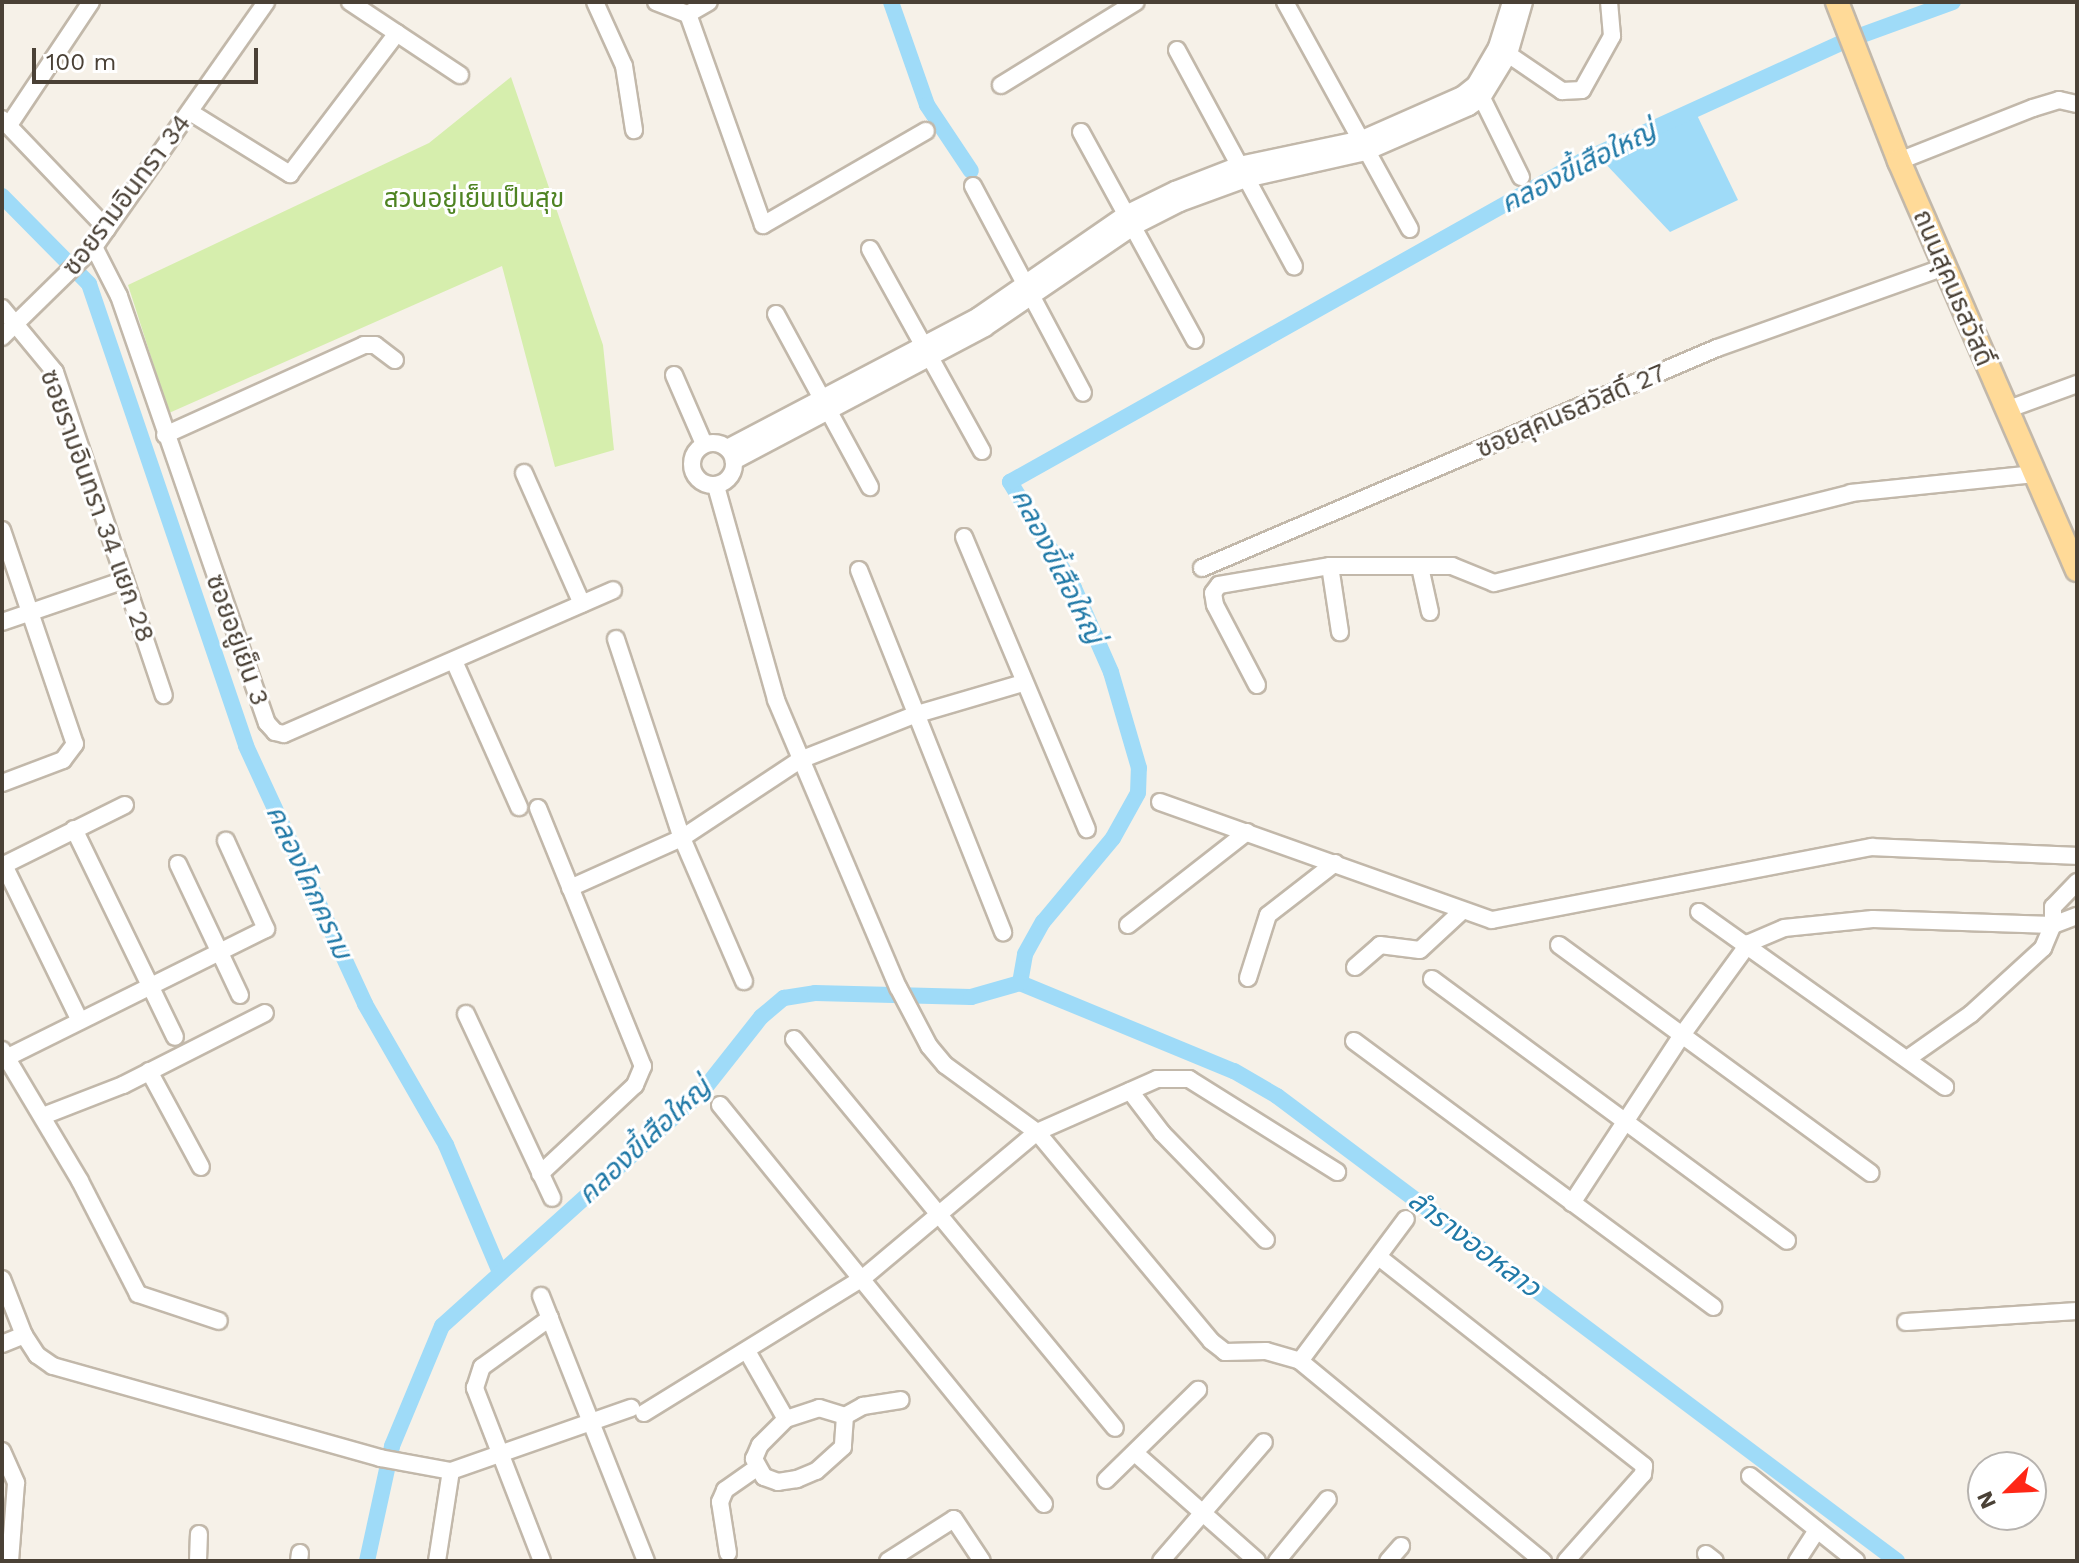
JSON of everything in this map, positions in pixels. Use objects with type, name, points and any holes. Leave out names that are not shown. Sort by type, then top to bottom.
[{"type":"main road","name":"ถนนสุคนธสวัสดิ์","points":[[1837,2],[1899,161],[2077,570]]},
{"type":"street","points":[[91,2],[6,122],[107,229]]},
{"type":"street","name":"ซอยรามอินทรา 34","points":[[2,337],[63,281],[107,229],[266,2]]},
{"type":"street","points":[[350,2],[460,75]]},
{"type":"street","points":[[595,2],[624,66],[634,130]]},
{"type":"street","points":[[656,2],[688,14],[763,225],[926,131]]},
{"type":"street","points":[[688,14],[709,2]]},
{"type":"street","points":[[1001,85],[1136,2]]},
{"type":"street","points":[[1285,2],[1410,229]]},
{"type":"street","points":[[1503,50],[1511,2]]},
{"type":"street","points":[[674,375],[704,444],[731,455],[830,413],[1129,220],[1242,172],[1365,145],[1478,92],[1503,50],[1524,2]]},
{"type":"street","points":[[1503,50],[1562,91],[1582,90],[1598,70],[1612,36],[1609,2]]},
{"type":"street","points":[[190,112],[290,174],[397,33]]},
{"type":"street","points":[[1177,50],[1294,266]]},
{"type":"street","points":[[1478,92],[1521,177]]},
{"type":"street","points":[[1899,161],[2033,108],[2059,100],[2077,104]]},
{"type":"street","points":[[1081,132],[1195,340]]},
{"type":"street","points":[[973,186],[1083,393]]},
{"type":"street","points":[[870,249],[982,451]]},
{"type":"street","name":"ซอยอยู่เย็น 3","points":[[88,253],[119,296],[267,723],[275,732],[284,734],[613,590]]},
{"type":"street","name":"ซอยสุคนธสวัสดิ์ 27","points":[[1202,568],[1717,348],[1944,267]]},
{"type":"street","name":"ซอยรามอินทรา 34 แยก 28","points":[[2,308],[55,372],[164,695]]},
{"type":"street","points":[[776,314],[870,487]]},
{"type":"street","points":[[165,435],[364,345],[375,345],[395,360]]},
{"type":"street","points":[[731,455],[822,398],[926,352]]},
{"type":"street","points":[[2006,410],[2077,384]]},
{"type":"street","points":[[704,444],[697,451],[692,470],[697,479],[716,486],[730,478],[731,455]]},
{"type":"street","points":[[524,473],[582,604]]},
{"type":"street","points":[[1257,685],[1215,605],[1215,589],[1330,566],[1452,566],[1494,583],[1851,493],[2034,474]]},
{"type":"street","points":[[716,486],[776,700],[909,1011],[945,1065],[1037,1132],[1211,1341],[1225,1352],[1266,1351],[1300,1361],[1543,1561]]},
{"type":"street","points":[[2,530],[75,744],[63,760],[2,783]]},
{"type":"street","points":[[964,537],[1087,829]]},
{"type":"street","points":[[1330,566],[1340,632]]},
{"type":"street","points":[[1420,567],[1430,612]]},
{"type":"street","points":[[859,570],[914,715],[1003,932]]},
{"type":"street","points":[[2,622],[125,580]]},
{"type":"street","points":[[616,639],[682,838],[744,981]]},
{"type":"street","points":[[454,661],[519,807]]},
{"type":"street","points":[[570,888],[682,838],[800,760],[914,715],[1023,683]]},
{"type":"street","points":[[1160,802],[1335,863],[1461,912],[1503,919],[1885,846],[2077,856]]},
{"type":"street","points":[[79,1019],[4,865],[125,805]]},
{"type":"street","points":[[538,808],[643,1066],[635,1085],[540,1174]]},
{"type":"street","points":[[74,829],[175,1037]]},
{"type":"street","points":[[1128,925],[1247,832]]},
{"type":"street","points":[[219,1321],[138,1294],[43,1116],[5,1054],[221,952],[267,924],[226,841]]},
{"type":"street","points":[[1248,978],[1268,915],[1335,863]]},
{"type":"street","points":[[178,864],[240,995]]},
{"type":"street","points":[[1907,1059],[2010,980],[2043,948],[2053,925],[2053,907],[2077,882]]},
{"type":"street","points":[[1355,967],[1380,945],[1420,950],[1461,912]]},
{"type":"street","points":[[1699,912],[1749,943],[1945,1087]]},
{"type":"street","points":[[1572,1203],[1628,1123],[1682,1035],[1749,943],[1784,928],[1873,919],[2053,925],[2077,916]]},
{"type":"street","points":[[1559,945],[1871,1173]]},
{"type":"street","points":[[1432,979],[1787,1241]]},
{"type":"street","points":[[43,1116],[149,1071],[265,1013]]},
{"type":"street","points":[[466,1014],[552,1198]]},
{"type":"street","points":[[794,1039],[941,1210],[1115,1428]]},
{"type":"street","points":[[1354,1041],[1713,1307]]},
{"type":"street","points":[[149,1071],[201,1167]]},
{"type":"street","points":[[3,1285],[24,1335],[37,1355],[53,1366],[388,1459],[451,1471],[500,1457],[592,1421],[638,1410],[747,1351],[863,1278],[1037,1132],[1167,1077],[1189,1079],[1337,1172]]},
{"type":"street","points":[[1130,1091],[1162,1133],[1266,1240]]},
{"type":"street","points":[[720,1105],[1044,1504]]},
{"type":"street","points":[[1300,1361],[1380,1258],[1406,1219]]},
{"type":"street","points":[[1380,1258],[1644,1466],[1643,1474],[1566,1561]]},
{"type":"street","points":[[541,1296],[592,1421],[642,1560]]},
{"type":"street","points":[[1906,1322],[2077,1311]]},
{"type":"street","points":[[542,1561],[476,1395],[478,1372],[550,1318]]},
{"type":"street","points":[[2,1344],[24,1335]]},
{"type":"street","points":[[747,1351],[786,1419]]},
{"type":"street","points":[[1106,1480],[1198,1390]]},
{"type":"street","points":[[845,1416],[843,1447],[816,1471],[778,1482],[757,1468],[754,1459],[760,1445],[786,1419],[819,1408],[845,1416],[863,1406],[901,1400]]},
{"type":"street","points":[[1161,1561],[1205,1514],[1264,1442]]},
{"type":"street","points":[[2,1451],[16,1483],[10,1561]]},
{"type":"street","points":[[1135,1453],[1257,1561]]},
{"type":"street","points":[[728,1553],[720,1502],[725,1490],[757,1468]]},
{"type":"street","points":[[437,1561],[451,1471]]},
{"type":"street","points":[[1750,1476],[1856,1561]]},
{"type":"street","points":[[1277,1561],[1328,1499]]},
{"type":"street","points":[[888,1561],[954,1519],[982,1561]]},
{"type":"street","points":[[1797,1561],[1817,1530]]},
{"type":"street","points":[[198,1561],[199,1534]]},
{"type":"street","points":[[1388,1561],[1401,1546]]},
{"type":"green space","name":"สวนอยู่เย็นเป็นสุข","points":[[511,77],[603,345],[614,450],[555,467],[502,266],[169,413],[128,285],[429,143]]},
{"type":"water","points":[[1695,111],[1738,200],[1670,232],[1601,159]]},
{"type":"waterway","points":[[891,2],[927,105],[971,171]]},
{"type":"waterway","name":"คลองขี้เสือใหญ่","points":[[1020,983],[1025,954],[1043,922],[1113,838],[1138,793],[1139,768],[1111,672],[1074,588],[1010,482],[1582,161],[1843,42],[1953,2]]},
{"type":"waterway","name":"คลองโคกคราม","points":[[2,196],[89,284],[246,746],[365,1004],[446,1145],[500,1272]]},
{"type":"waterway","name":"ลำรางออหลาว","points":[[1020,983],[1234,1071],[1277,1096],[1897,1561]]},
{"type":"waterway","name":"คลองขี้เสือใหญ่","points":[[367,1561],[392,1446],[442,1326],[701,1093],[761,1017],[784,998],[815,993],[971,997],[1020,983]]}]
